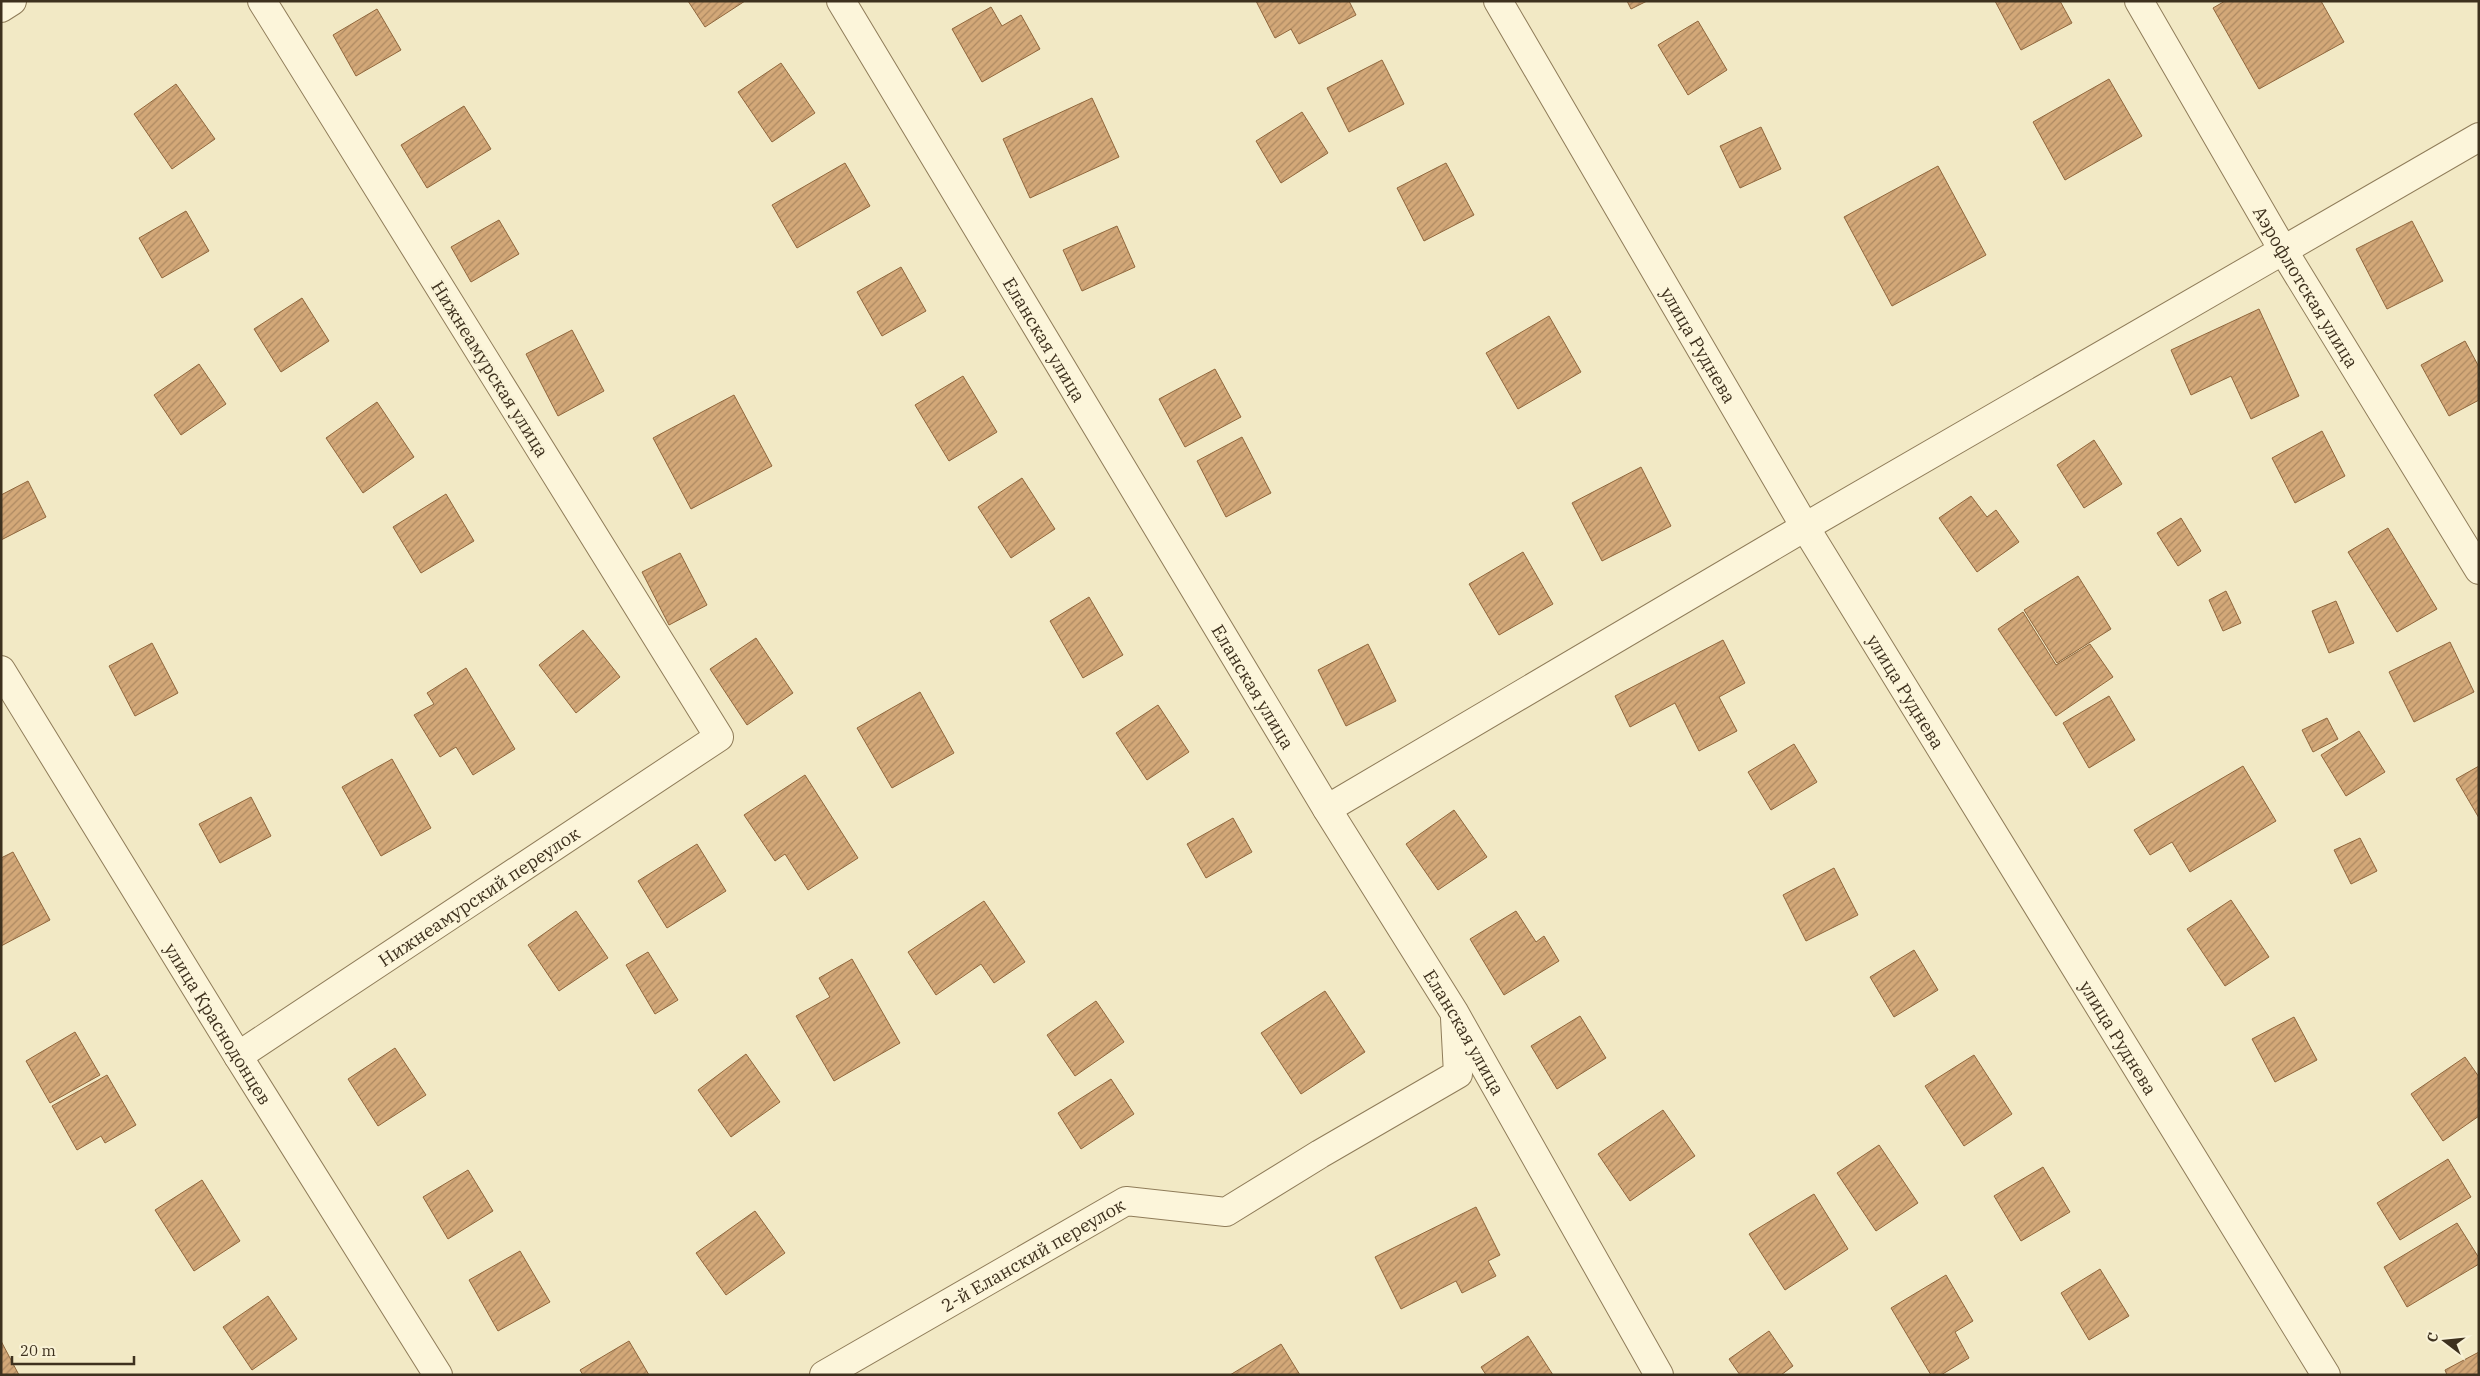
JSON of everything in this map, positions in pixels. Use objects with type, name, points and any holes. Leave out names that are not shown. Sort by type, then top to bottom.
[{"type":"street","points":[[1,8],[12,1]]},
{"type":"street","name":"Нижнеамурская улица","points":[[262,1],[719,737]]},
{"type":"street","name":"Еланская улица","points":[[841,1],[1328,809],[1454,1012],[1659,1375]]},
{"type":"street","name":"улица Руднева","points":[[1498,1],[1805,527],[2326,1375]]},
{"type":"street","name":"Аэрофлотская улица","points":[[2139,1],[2283,250],[2479,570]]},
{"type":"street","points":[[1328,809],[1805,527],[2479,137]]},
{"type":"street","name":"улица Краснодонцев","points":[[1,670],[238,1056],[438,1375]]},
{"type":"street","name":"Нижнеамурский переулок","points":[[238,1056],[719,737]]},
{"type":"street","name":"2-й Еланский переулок","points":[[824,1375],[1126,1201],[1226,1212],[1320,1154],[1458,1074],[1454,1012]]},
{"type":"building","points":[[688,1],[745,1],[705,27]]},
{"type":"building","points":[[1256,1],[1349,1],[1356,15],[1299,44],[1291,29],[1275,38]]},
{"type":"building","points":[[1627,1],[1647,1],[1631,9]]},
{"type":"building","points":[[1995,1],[2060,1],[2072,23],[2021,50]]},
{"type":"building","points":[[2225,1],[2321,1],[2344,42],[2259,89],[2213,8]]},
{"type":"building","points":[[991,7],[1002,26],[1021,15],[1040,49],[982,82],[952,29]]},
{"type":"building","points":[[377,9],[401,50],[356,76],[333,35]]},
{"type":"building","points":[[1698,21],[1727,70],[1688,95],[1658,45]]},
{"type":"building","points":[[1382,60],[1404,104],[1349,132],[1327,88]]},
{"type":"building","points":[[781,63],[815,113],[772,142],[738,92]]},
{"type":"building","points":[[2109,79],[2142,136],[2065,180],[2033,122]]},
{"type":"building","points":[[176,84],[215,139],[172,169],[134,114]]},
{"type":"building","points":[[1092,98],[1119,157],[1030,198],[1003,139]]},
{"type":"building","points":[[464,106],[491,149],[427,188],[401,145]]},
{"type":"building","points":[[1302,112],[1328,153],[1281,183],[1256,141]]},
{"type":"building","points":[[1761,127],[1781,169],[1740,188],[1720,146]]},
{"type":"building","points":[[845,163],[870,206],[797,248],[772,205]]},
{"type":"building","points":[[1446,163],[1474,215],[1424,241],[1397,188]]},
{"type":"building","points":[[1938,166],[1986,255],[1892,306],[1844,217]]},
{"type":"building","points":[[186,211],[209,251],[162,278],[139,238]]},
{"type":"building","points":[[499,220],[519,254],[471,282],[451,247]]},
{"type":"building","points":[[2412,221],[2443,281],[2387,309],[2356,249]]},
{"type":"building","points":[[1117,226],[1135,267],[1082,291],[1063,250]]},
{"type":"building","points":[[901,267],[926,311],[882,336],[857,292]]},
{"type":"building","points":[[302,298],[329,341],[281,372],[254,329]]},
{"type":"building","points":[[2259,309],[2299,396],[2251,419],[2231,376],[2191,395],[2171,350]]},
{"type":"building","points":[[1549,316],[1581,372],[1518,409],[1486,353]]},
{"type":"building","points":[[572,330],[604,391],[558,416],[526,354]]},
{"type":"building","points":[[2465,341],[2479,367],[2479,400],[2449,416],[2421,365]]},
{"type":"building","points":[[199,364],[226,404],[181,435],[154,395]]},
{"type":"building","points":[[1215,369],[1241,417],[1185,447],[1159,399]]},
{"type":"building","points":[[963,376],[997,432],[949,461],[915,405]]},
{"type":"building","points":[[734,395],[772,466],[691,509],[653,438]]},
{"type":"building","points":[[377,402],[414,457],[363,493],[326,438]]},
{"type":"building","points":[[2322,431],[2345,476],[2295,503],[2272,458]]},
{"type":"building","points":[[1242,437],[1271,493],[1226,517],[1197,461]]},
{"type":"building","points":[[2094,440],[2122,484],[2084,508],[2057,465]]},
{"type":"building","points":[[1641,467],[1671,526],[1602,561],[1572,503]]},
{"type":"building","points":[[1022,478],[1055,529],[1011,558],[978,507]]},
{"type":"building","points":[[28,481],[46,517],[1,540],[1,495]]},
{"type":"building","points":[[446,494],[474,541],[421,573],[393,527]]},
{"type":"building","points":[[1971,496],[1987,517],[1996,510],[2019,542],[1977,572],[1939,518]]},
{"type":"building","points":[[2181,518],[2201,551],[2178,566],[2157,533]]},
{"type":"building","points":[[2388,528],[2437,609],[2397,632],[2348,552]]},
{"type":"building","points":[[1523,552],[1553,604],[1499,635],[1469,584]]},
{"type":"building","points":[[680,553],[707,605],[669,625],[642,572]]},
{"type":"building","points":[[2078,576],[2111,629],[2057,663],[2024,610]]},
{"type":"building","points":[[2226,591],[2241,623],[2223,631],[2209,600]]},
{"type":"building","points":[[1089,597],[1123,655],[1083,678],[1050,621]]},
{"type":"building","points":[[2336,601],[2354,643],[2329,653],[2312,611]]},
{"type":"building","points":[[2023,612],[2056,665],[2090,644],[2113,677],[2056,716],[1998,629]]},
{"type":"building","points":[[583,630],[620,677],[576,713],[539,665]]},
{"type":"building","points":[[756,638],[793,693],[747,725],[710,669]]},
{"type":"building","points":[[1723,640],[1745,683],[1719,697],[1737,731],[1699,751],[1675,703],[1630,727],[1615,696]]},
{"type":"building","points":[[2450,642],[2474,692],[2414,722],[2389,672]]},
{"type":"building","points":[[152,643],[178,693],[135,716],[109,666]]},
{"type":"building","points":[[1368,644],[1396,701],[1346,726],[1318,670]]},
{"type":"building","points":[[466,668],[515,749],[473,775],[456,747],[440,757],[414,715],[434,704],[427,693]]},
{"type":"building","points":[[920,692],[954,753],[892,788],[857,728]]},
{"type":"building","points":[[2109,696],[2135,740],[2089,768],[2063,723]]},
{"type":"building","points":[[1158,705],[1189,752],[1147,780],[1116,733]]},
{"type":"building","points":[[2327,718],[2338,739],[2313,752],[2302,730]]},
{"type":"building","points":[[2359,731],[2385,772],[2346,796],[2321,755]]},
{"type":"building","points":[[1794,744],[1817,782],[1771,810],[1748,772]]},
{"type":"building","points":[[392,759],[431,828],[381,856],[342,787]]},
{"type":"building","points":[[2243,766],[2276,821],[2190,872],[2172,842],[2150,855],[2134,830]]},
{"type":"building","points":[[2479,766],[2479,818],[2456,779]]},
{"type":"building","points":[[805,775],[858,858],[808,890],[785,854],[775,861],[744,815]]},
{"type":"building","points":[[251,797],[271,836],[220,863],[199,824]]},
{"type":"building","points":[[1454,810],[1487,857],[1438,890],[1406,844]]},
{"type":"building","points":[[1233,818],[1252,852],[1206,878],[1187,844]]},
{"type":"building","points":[[2360,838],[2377,871],[2351,884],[2334,850]]},
{"type":"building","points":[[697,844],[726,891],[667,928],[638,881]]},
{"type":"building","points":[[13,852],[50,920],[1,946],[1,858]]},
{"type":"building","points":[[1834,868],[1858,915],[1806,941],[1783,895]]},
{"type":"building","points":[[2231,900],[2269,957],[2225,986],[2187,929]]},
{"type":"building","points":[[984,901],[1025,962],[994,983],[981,964],[936,995],[908,952]]},
{"type":"building","points":[[576,911],[608,958],[559,991],[528,945]]},
{"type":"building","points":[[1516,911],[1536,942],[1544,936],[1559,961],[1504,995],[1470,939]]},
{"type":"building","points":[[1914,950],[1938,990],[1894,1017],[1870,977]]},
{"type":"building","points":[[648,952],[678,1000],[655,1014],[626,965]]},
{"type":"building","points":[[852,959],[900,1043],[834,1081],[796,1016],[830,997],[819,978]]},
{"type":"building","points":[[1325,991],[1365,1052],[1301,1094],[1261,1033]]},
{"type":"building","points":[[1096,1001],[1124,1042],[1075,1076],[1047,1035]]},
{"type":"building","points":[[1580,1016],[1606,1058],[1557,1089],[1531,1046]]},
{"type":"building","points":[[2294,1017],[2317,1060],[2275,1082],[2252,1039]]},
{"type":"building","points":[[75,1032],[100,1075],[50,1103],[26,1061]]},
{"type":"building","points":[[395,1048],[426,1095],[378,1126],[348,1079]]},
{"type":"building","points":[[746,1054],[780,1102],[731,1137],[698,1090]]},
{"type":"building","points":[[1974,1055],[2012,1114],[1964,1146],[1925,1086]]},
{"type":"building","points":[[2465,1057],[2479,1077],[2479,1116],[2443,1141],[2411,1094]]},
{"type":"building","points":[[107,1075],[136,1125],[105,1143],[101,1136],[77,1150],[52,1106]]},
{"type":"building","points":[[1111,1079],[1134,1114],[1081,1149],[1058,1113]]},
{"type":"building","points":[[1663,1110],[1695,1156],[1630,1201],[1598,1154]]},
{"type":"building","points":[[1879,1145],[1918,1203],[1876,1231],[1837,1173]]},
{"type":"building","points":[[2448,1159],[2471,1197],[2400,1240],[2377,1203]]},
{"type":"building","points":[[2043,1167],[2070,1212],[2021,1241],[1994,1196]]},
{"type":"building","points":[[468,1170],[493,1211],[448,1239],[423,1197]]},
{"type":"building","points":[[202,1180],[240,1241],[194,1271],[155,1210]]},
{"type":"building","points":[[1814,1194],[1848,1249],[1785,1290],[1749,1234]]},
{"type":"building","points":[[1476,1207],[1500,1255],[1488,1261],[1496,1276],[1462,1293],[1456,1281],[1401,1309],[1375,1257]]},
{"type":"building","points":[[755,1211],[785,1253],[726,1295],[696,1253]]},
{"type":"building","points":[[2457,1223],[2479,1258],[2479,1264],[2407,1307],[2384,1267]]},
{"type":"building","points":[[520,1251],[550,1302],[498,1331],[469,1280]]},
{"type":"building","points":[[2100,1269],[2129,1316],[2089,1340],[2061,1293]]},
{"type":"building","points":[[1946,1275],[1973,1321],[1955,1332],[1969,1358],[1941,1375],[1931,1375],[1891,1308]]},
{"type":"building","points":[[268,1296],[297,1339],[252,1370],[223,1327]]},
{"type":"building","points":[[1769,1331],[1793,1366],[1781,1375],[1740,1375],[1729,1359]]},
{"type":"building","points":[[1528,1336],[1553,1375],[1486,1375],[1481,1367]]},
{"type":"building","points":[[1,1341],[19,1375],[1,1375]]},
{"type":"building","points":[[629,1341],[649,1375],[583,1375],[580,1370]]},
{"type":"building","points":[[1281,1344],[1300,1375],[1230,1375]]},
{"type":"building","points":[[2479,1352],[2479,1375],[2447,1375],[2445,1370]]}]
